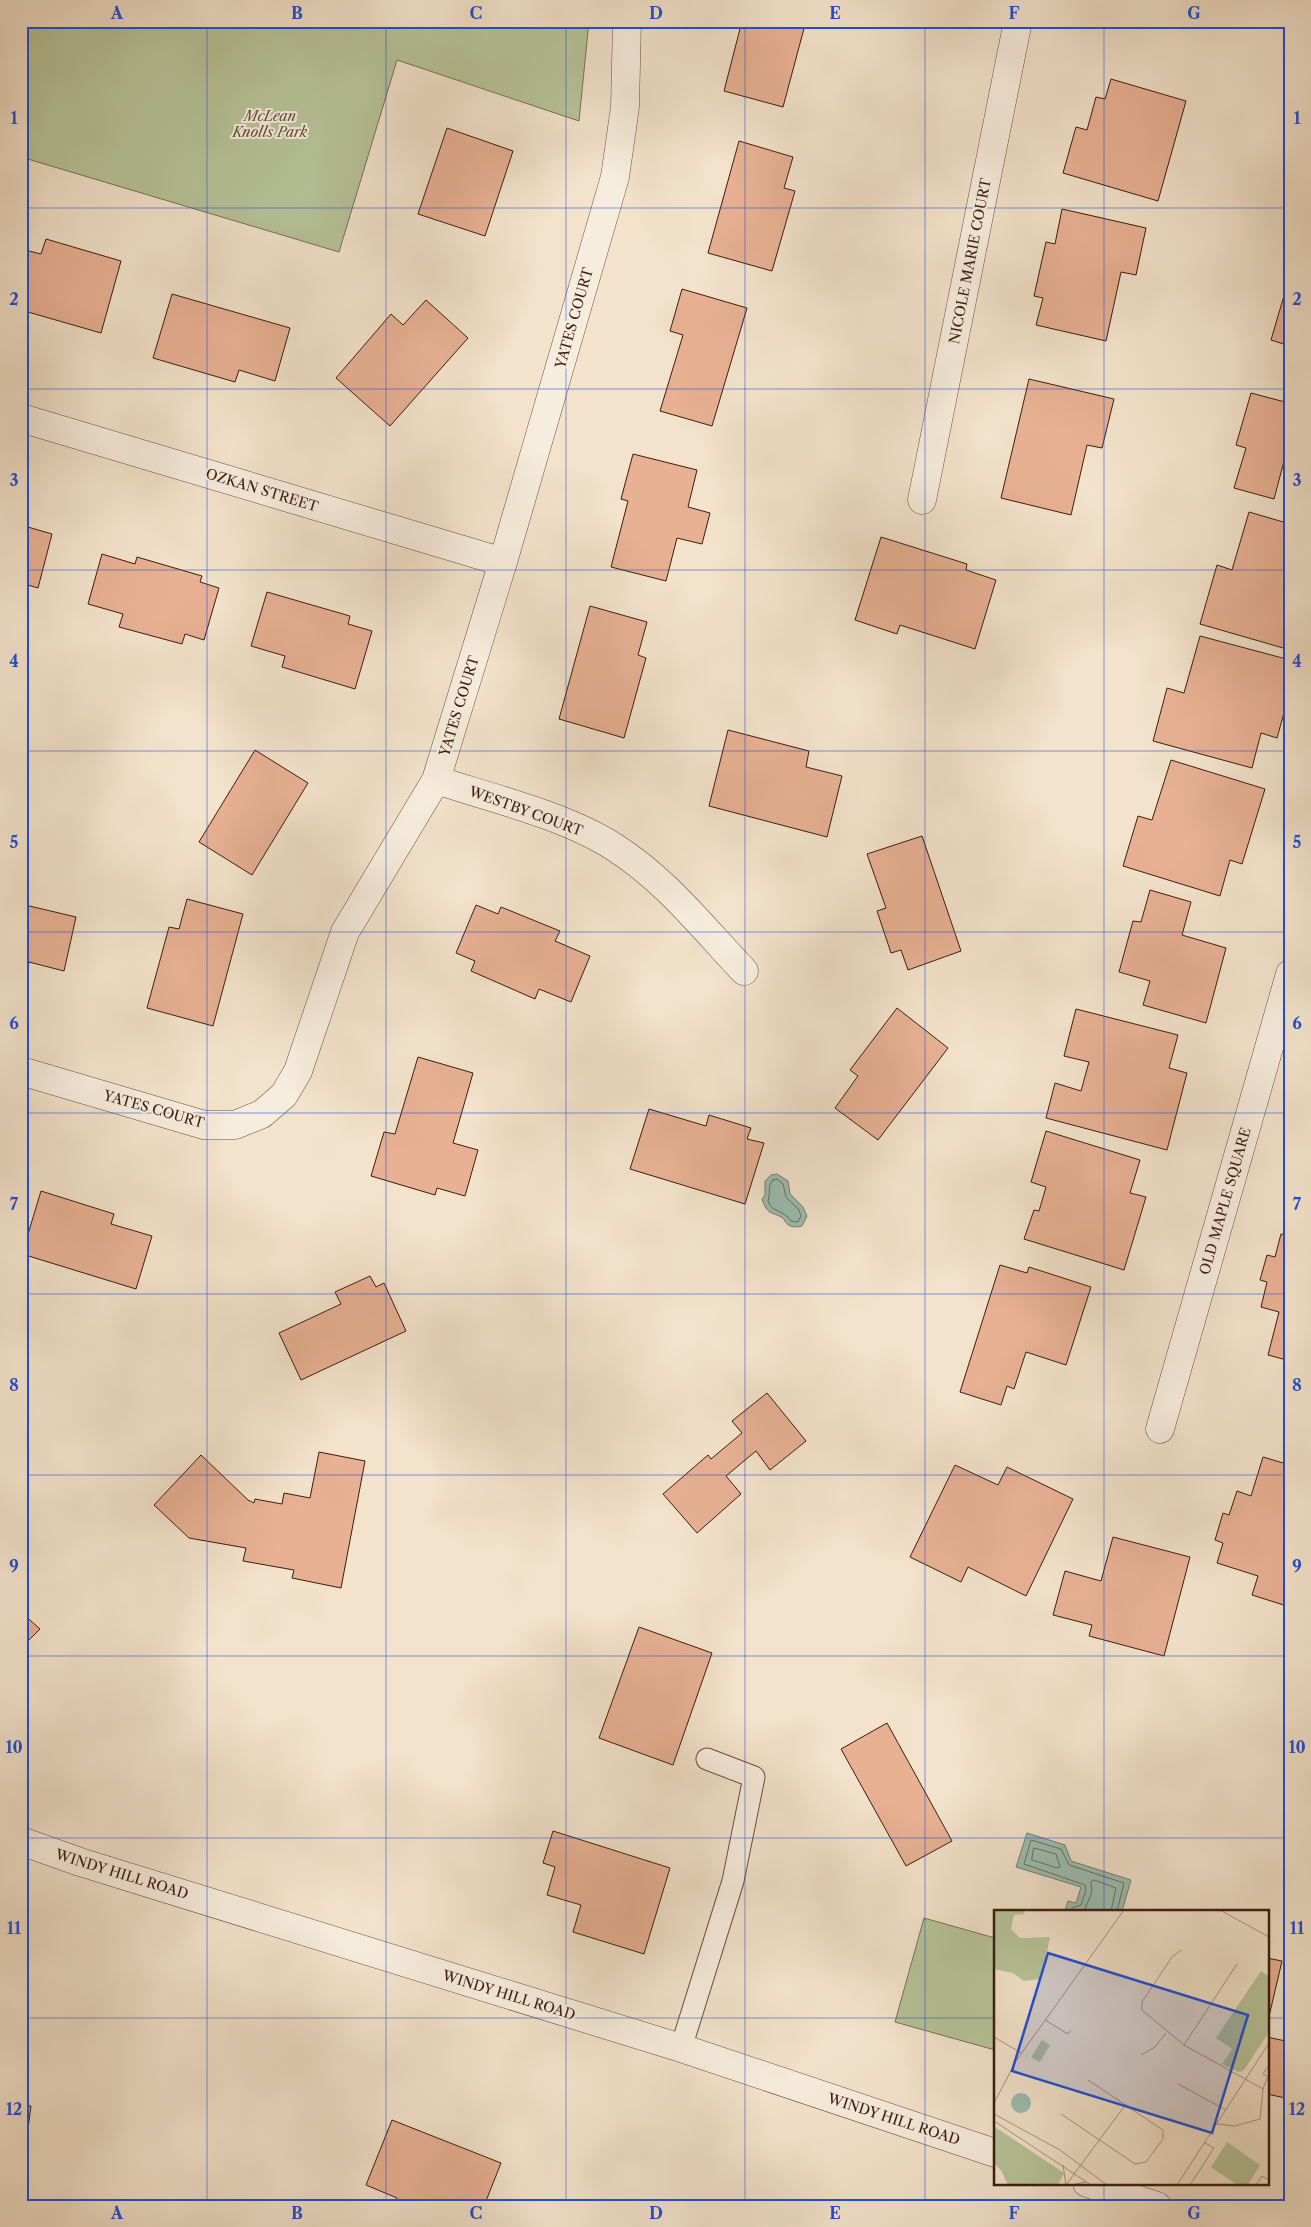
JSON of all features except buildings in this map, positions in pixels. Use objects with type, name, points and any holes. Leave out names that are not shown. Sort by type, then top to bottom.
[{"type":"street","name":"YATES COURT","points":[[21,1071],[204,1125],[235,1125],[262,1114],[284,1096],[298,1071],[346,932],[436,780],[503,562],[615,177],[625,107],[627,21]]},
{"type":"street","name":"NICOLE MARIE COURT","points":[[922,500],[1018,21]]},
{"type":"street","name":"OZKAN STREET","points":[[21,418],[503,562]]},
{"type":"street","name":"WESTBY COURT","points":[[436,780],[567,823],[614,847],[659,881],[744,971]]},
{"type":"street","name":"OLD MAPLE SQUARE","points":[[1160,1429],[1290,974]]},
{"type":"street","name":"WINDY HILL ROAD","points":[[21,1841],[80,1862],[681,2048],[994,2152]]},
{"type":"street","points":[[1092,2192],[1157,2206]]},
{"type":"lane","points":[[681,2048],[733,1881],[754,1777],[707,1759]]},
{"type":"green space","name":"McLean Knolls Park","points":[[21,21],[589,21],[579,121],[397,60],[339,252],[21,157]]},
{"type":"green space","points":[[924,1918],[994,1938],[994,2050],[895,2022]]},
{"type":"water","points":[[777,1174],[788,1181],[790,1194],[803,1207],[807,1216],[802,1226],[793,1227],[789,1225],[783,1218],[768,1211],[764,1204],[762,1199],[765,1195],[765,1181],[771,1175]]},
{"type":"water","points":[[1027,1833],[1065,1845],[1071,1861],[1131,1880],[1122,1910],[1065,1910],[1068,1901],[1076,1903],[1081,1887],[1016,1867]]}]
